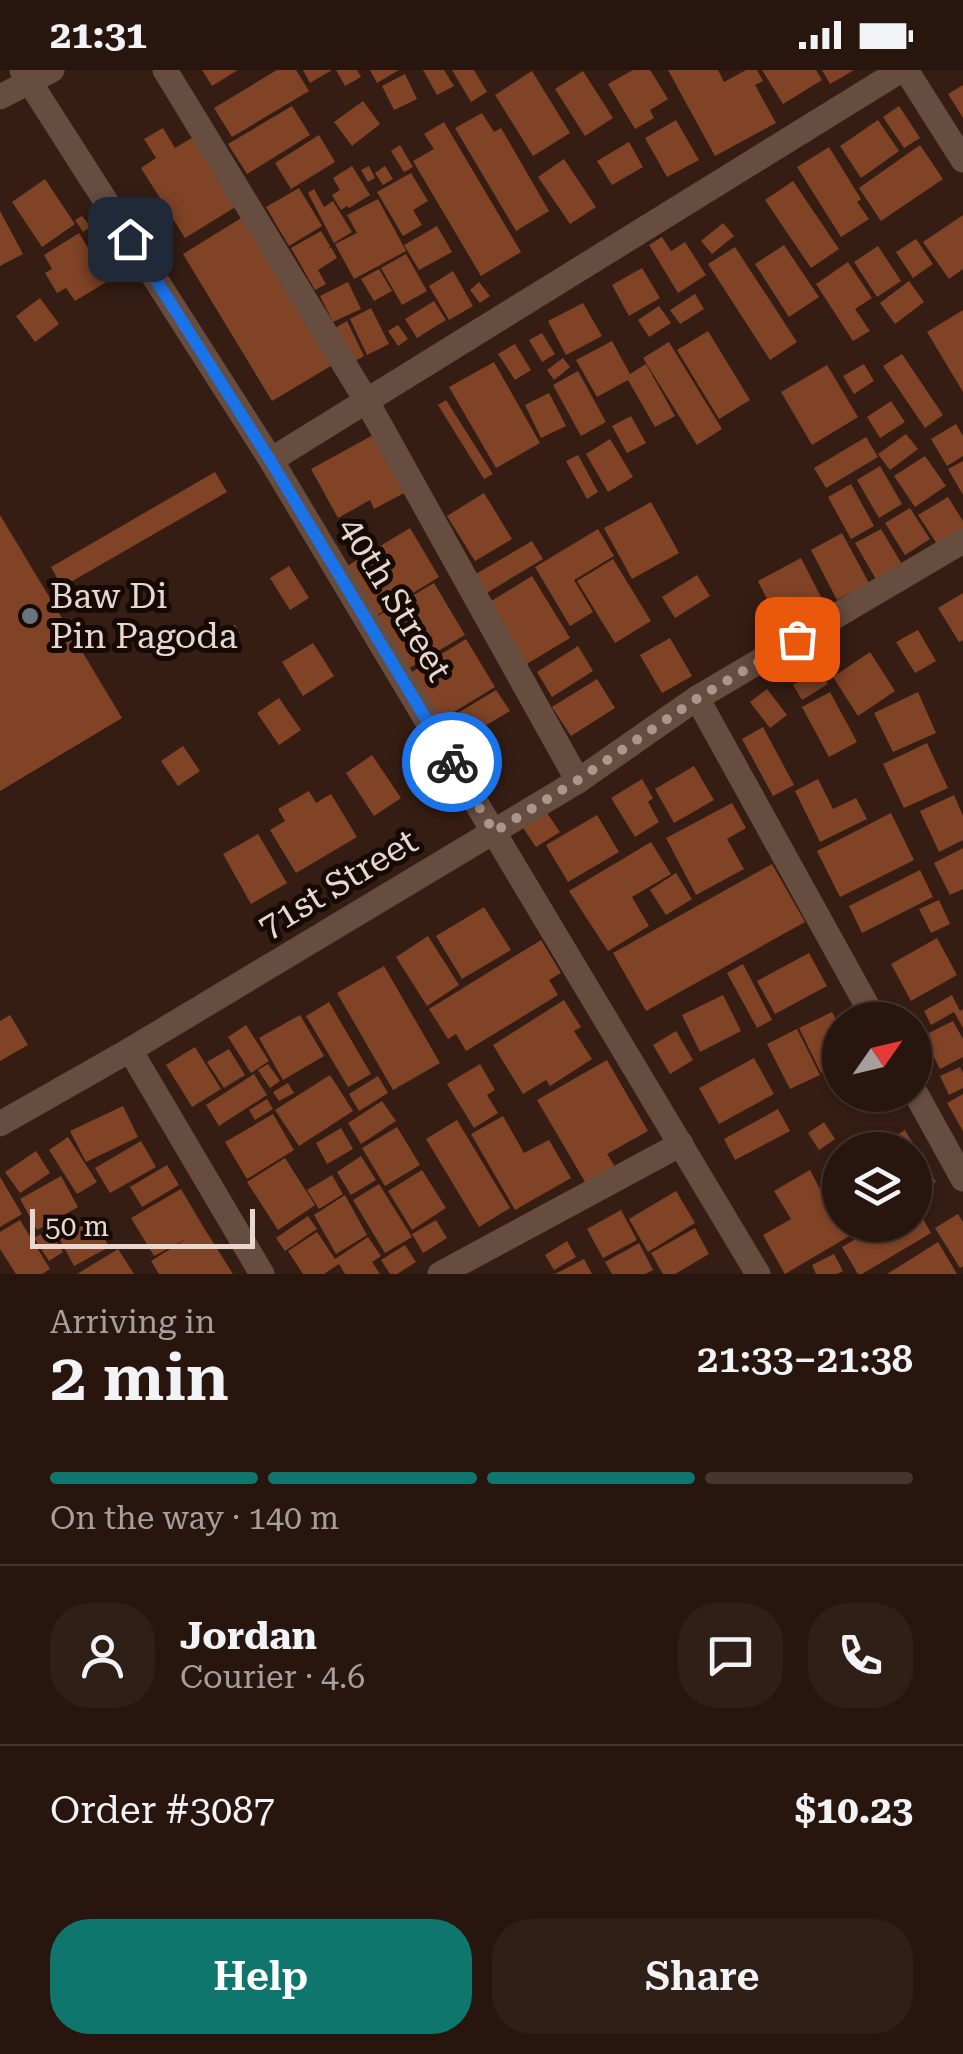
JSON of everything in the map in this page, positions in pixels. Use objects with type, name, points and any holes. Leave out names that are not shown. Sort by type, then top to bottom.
[{"type":"street","points":[[165,70],[366,400],[578,780]]},
{"type":"street","points":[[270,460],[903,70],[963,160]]},
{"type":"street","points":[[0,97],[35,74]]},
{"type":"street","name":"40th Street","points":[[35,74],[758,1274]]},
{"type":"street","name":"71st Street","points":[[0,1124],[494,832],[698,698],[963,541]]},
{"type":"street","points":[[698,698],[866,1002]]},
{"type":"street","points":[[130,1050],[262,1274]]},
{"type":"street","points":[[926,1112],[963,1178]]},
{"type":"street","points":[[440,1274],[680,1144]]},
{"type":"building","points":[[202,70],[238,70],[212,86]]},
{"type":"building","points":[[277,70],[296,70],[309,91],[232,137],[214,108]]},
{"type":"building","points":[[303,70],[332,70],[310,83]]},
{"type":"building","points":[[336,70],[357,70],[361,77],[345,86]]},
{"type":"building","points":[[370,70],[399,70],[377,83]]},
{"type":"building","points":[[423,70],[444,70],[454,86],[437,95]]},
{"type":"building","points":[[452,70],[474,70],[487,92],[471,102]]},
{"type":"building","points":[[633,70],[650,70],[668,99],[650,110],[654,118],[635,129],[608,84]]},
{"type":"building","points":[[668,70],[718,70],[724,82],[746,70],[757,70],[763,81],[755,85],[776,123],[715,156]]},
{"type":"building","points":[[762,70],[816,70],[822,80],[783,104]]},
{"type":"building","points":[[822,70],[854,70],[830,84]]},
{"type":"building","points":[[532,71],[570,133],[533,156],[495,95]]},
{"type":"building","points":[[583,71],[613,118],[585,136],[555,89]]},
{"type":"building","points":[[405,74],[417,99],[394,110],[382,86]]},
{"type":"building","points":[[963,85],[963,118],[948,94]]},
{"type":"building","points":[[363,101],[380,124],[352,146],[334,122]]},
{"type":"building","points":[[292,106],[310,135],[247,174],[228,144]]},
{"type":"building","points":[[899,106],[920,138],[904,148],[883,117]]},
{"type":"building","points":[[482,113],[494,132],[501,128],[549,211],[516,231],[455,128]]},
{"type":"building","points":[[676,120],[699,160],[667,177],[645,138]]},
{"type":"building","points":[[878,120],[899,151],[861,178],[840,146]]},
{"type":"building","points":[[444,122],[521,252],[481,276],[413,161],[434,149],[424,134]]},
{"type":"building","points":[[163,128],[175,148],[200,133],[242,203],[185,238],[141,168],[156,158],[144,139]]},
{"type":"building","points":[[319,135],[335,162],[291,189],[275,163]]},
{"type":"building","points":[[629,142],[643,167],[612,185],[597,161]]},
{"type":"building","points":[[400,145],[413,167],[404,172],[391,151]]},
{"type":"building","points":[[920,145],[943,179],[881,221],[859,188]]},
{"type":"building","points":[[829,147],[869,219],[841,237],[797,167]]},
{"type":"building","points":[[564,159],[596,207],[570,224],[538,177]]},
{"type":"building","points":[[352,166],[370,195],[341,210],[332,195],[340,190],[333,178]]},
{"type":"building","points":[[369,166],[375,178],[368,182],[361,170]]},
{"type":"building","points":[[385,166],[393,179],[383,185],[375,173]]},
{"type":"building","points":[[411,173],[428,201],[413,210],[422,225],[403,236],[377,192]]},
{"type":"building","points":[[45,179],[75,224],[42,247],[12,202]]},
{"type":"building","points":[[793,181],[839,249],[811,268],[765,200]]},
{"type":"building","points":[[299,188],[322,226],[289,246],[266,207]]},
{"type":"building","points":[[314,189],[324,207],[333,201],[352,232],[334,243],[308,193]]},
{"type":"building","points":[[378,199],[406,251],[354,279],[335,244],[357,233],[347,215]]},
{"type":"building","points":[[0,211],[23,254],[0,266]]},
{"type":"building","points":[[246,215],[336,363],[272,401],[183,254]]},
{"type":"building","points":[[963,215],[963,269],[949,279],[923,242]]},
{"type":"building","points":[[82,216],[91,227],[83,232],[75,220]]},
{"type":"building","points":[[723,223],[734,236],[712,254],[701,241]]},
{"type":"building","points":[[437,226],[452,252],[419,270],[404,245]]},
{"type":"building","points":[[321,231],[328,249],[331,247],[337,258],[318,270],[326,284],[315,290],[291,248]]},
{"type":"building","points":[[79,233],[108,281],[75,301],[66,288],[57,293],[45,273],[52,269],[44,255]]},
{"type":"building","points":[[662,237],[671,251],[685,242],[706,275],[678,293],[649,245]]},
{"type":"building","points":[[916,239],[933,264],[913,278],[896,252]]},
{"type":"building","points":[[784,245],[819,297],[789,317],[755,264]]},
{"type":"building","points":[[878,246],[901,281],[877,297],[854,262]]},
{"type":"building","points":[[735,247],[797,342],[770,360],[708,264]]},
{"type":"building","points":[[406,254],[427,291],[402,305],[381,268]]},
{"type":"building","points":[[848,262],[872,298],[855,309],[870,331],[853,341],[816,284]]},
{"type":"building","points":[[642,268],[660,298],[629,316],[612,285]]},
{"type":"building","points":[[379,269],[392,291],[374,301],[361,279]]},
{"type":"building","points":[[453,271],[473,306],[449,320],[429,286]]},
{"type":"building","points":[[909,281],[924,302],[895,324],[880,303]]},
{"type":"building","points":[[348,282],[361,309],[333,322],[320,296]]},
{"type":"building","points":[[479,282],[490,296],[480,303],[470,290]]},
{"type":"building","points":[[695,294],[704,309],[680,324],[670,310]]},
{"type":"building","points":[[40,298],[59,324],[35,342],[16,316]]},
{"type":"building","points":[[434,301],[446,320],[417,338],[405,319]]},
{"type":"building","points":[[583,303],[602,336],[566,355],[548,321]]},
{"type":"building","points":[[659,306],[671,323],[649,337],[638,320]]},
{"type":"building","points":[[371,308],[389,344],[367,355],[350,319]]},
{"type":"building","points":[[963,310],[963,392],[927,332]]},
{"type":"building","points":[[347,321],[364,356],[351,363],[335,328]]},
{"type":"building","points":[[398,325],[408,339],[398,346],[388,331]]},
{"type":"building","points":[[708,331],[750,400],[719,419],[677,350]]},
{"type":"building","points":[[542,333],[555,354],[542,362],[529,340]]},
{"type":"building","points":[[612,341],[630,374],[646,364],[675,416],[655,427],[628,380],[597,397],[576,360]]},
{"type":"building","points":[[669,342],[722,429],[697,445],[643,358]]},
{"type":"building","points":[[515,344],[531,370],[515,380],[498,354]]},
{"type":"building","points":[[902,354],[943,415],[925,428],[883,366]]},
{"type":"building","points":[[563,358],[570,367],[554,380],[547,370]]},
{"type":"building","points":[[494,362],[540,443],[496,468],[449,387]]},
{"type":"building","points":[[864,364],[874,381],[854,394],[843,376]]},
{"type":"building","points":[[827,365],[858,417],[812,445],[781,392]]},
{"type":"building","points":[[578,371],[606,422],[581,436],[553,385]]},
{"type":"building","points":[[549,393],[566,426],[541,438],[525,405]]},
{"type":"building","points":[[446,400],[493,474],[484,479],[438,405]]},
{"type":"building","points":[[891,401],[905,422],[880,438],[867,417]]},
{"type":"building","points":[[631,416],[646,443],[627,453],[612,426]]},
{"type":"building","points":[[956,424],[963,436],[963,456],[947,466],[931,439]]},
{"type":"building","points":[[375,434],[406,492],[374,509],[370,500],[338,518],[311,469]]},
{"type":"building","points":[[906,434],[918,449],[890,470],[878,454]]},
{"type":"building","points":[[866,437],[878,457],[826,488],[814,468]]},
{"type":"building","points":[[610,439],[633,477],[608,492],[586,454]]},
{"type":"building","points":[[578,455],[598,492],[587,499],[566,461]]},
{"type":"building","points":[[925,456],[946,486],[915,507],[894,476]]},
{"type":"building","points":[[963,461],[963,495],[948,469]]},
{"type":"building","points":[[880,466],[902,504],[879,518],[857,480]]},
{"type":"building","points":[[215,472],[227,492],[62,587],[51,567]]},
{"type":"building","points":[[851,484],[874,526],[851,539],[828,497]]},
{"type":"building","points":[[484,493],[512,539],[475,561],[447,516]]},
{"type":"building","points":[[948,497],[963,521],[963,529],[937,544],[918,515]]},
{"type":"building","points":[[651,502],[679,553],[632,579],[604,528]]},
{"type":"building","points":[[910,508],[930,539],[905,555],[885,523]]},
{"type":"building","name":"Baw Di Pin Pagoda","points":[[0,515],[122,718],[0,791]]},
{"type":"building","points":[[410,528],[439,577],[374,617],[344,568]]},
{"type":"building","points":[[598,529],[614,556],[574,580],[593,612],[570,626],[535,567]]},
{"type":"building","points":[[881,529],[903,566],[877,581],[855,543]]},
{"type":"building","points":[[842,533],[869,583],[837,600],[811,550]]},
{"type":"building","points":[[532,541],[543,559],[485,594],[474,575]]},
{"type":"building","points":[[801,558],[821,597],[777,619],[758,581]]},
{"type":"building","points":[[613,559],[651,621],[615,643],[577,581]]},
{"type":"building","points":[[289,566],[309,598],[290,610],[270,578]]},
{"type":"building","points":[[697,575],[710,596],[675,618],[662,597]]},
{"type":"building","points":[[532,576],[570,638],[525,665],[488,603]]},
{"type":"building","points":[[434,583],[465,635],[403,672],[371,620]]},
{"type":"building","points":[[963,593],[963,640],[959,642],[938,608]]},
{"type":"building","points":[[235,625],[240,633],[226,642],[220,633]]},
{"type":"building","points":[[918,630],[936,661],[915,673],[896,642]]},
{"type":"building","points":[[670,638],[692,676],[662,693],[640,655]]},
{"type":"building","points":[[466,639],[495,687],[436,723],[407,675]]},
{"type":"building","points":[[313,643],[334,676],[303,696],[282,662]]},
{"type":"building","points":[[578,646],[593,671],[552,697],[537,672]]},
{"type":"building","points":[[870,652],[895,691],[858,716],[833,677]]},
{"type":"building","points":[[819,669],[828,684],[802,700],[793,685]]},
{"type":"building","points":[[597,679],[615,708],[571,736],[552,707]]},
{"type":"building","points":[[767,689],[787,715],[770,728],[750,702]]},
{"type":"building","points":[[496,690],[510,711],[451,746],[438,725]]},
{"type":"building","points":[[830,692],[857,742],[829,757],[802,707]]},
{"type":"building","points":[[918,692],[936,733],[893,752],[874,713]]},
{"type":"building","points":[[279,698],[301,730],[279,745],[257,713]]},
{"type":"building","points":[[763,727],[794,785],[773,796],[742,739]]},
{"type":"building","points":[[927,743],[948,788],[904,808],[883,764]]},
{"type":"building","points":[[183,746],[200,771],[178,786],[161,761]]},
{"type":"building","points":[[372,755],[401,798],[374,816],[346,773]]},
{"type":"building","points":[[694,766],[714,800],[674,823],[655,789]]},
{"type":"building","points":[[642,779],[653,798],[648,802],[659,822],[635,837],[611,798]]},
{"type":"building","points":[[818,779],[833,809],[856,798],[867,819],[820,842],[795,791]]},
{"type":"building","points":[[309,791],[316,803],[331,794],[357,837],[296,873],[270,830],[285,821],[278,809]]},
{"type":"building","points":[[954,795],[963,816],[963,840],[939,852],[920,811]]},
{"type":"building","points":[[732,803],[746,828],[727,839],[744,869],[696,895],[666,838]]},
{"type":"building","points":[[545,810],[560,832],[536,847],[521,825]]},
{"type":"building","points":[[891,813],[914,860],[840,897],[817,851]]},
{"type":"building","points":[[597,815],[619,852],[568,882],[546,845]]},
{"type":"building","points":[[258,834],[287,883],[251,904],[223,854]]},
{"type":"building","points":[[651,842],[671,874],[632,897],[649,926],[608,951],[569,891]]},
{"type":"building","points":[[963,848],[963,889],[950,895],[934,863]]},
{"type":"building","points":[[772,864],[805,922],[646,1011],[613,953]]},
{"type":"building","points":[[920,870],[933,897],[862,933],[849,906]]},
{"type":"building","points":[[676,873],[692,899],[666,915],[650,890]]},
{"type":"building","points":[[939,900],[950,924],[931,933],[919,909]]},
{"type":"building","points":[[484,907],[511,950],[462,979],[436,936]]},
{"type":"building","points":[[428,936],[459,985],[427,1006],[396,957]]},
{"type":"building","points":[[937,938],[957,975],[911,1001],[891,964]]},
{"type":"building","points":[[541,940],[561,973],[549,980],[558,995],[466,1051],[456,1034],[448,1039],[429,1009]]},
{"type":"building","points":[[809,953],[827,986],[775,1014],[757,981]]},
{"type":"building","points":[[743,964],[772,1020],[757,1028],[727,973]]},
{"type":"building","points":[[384,966],[440,1063],[393,1090],[337,993]]},
{"type":"building","points":[[723,995],[741,1031],[700,1052],[682,1015]]},
{"type":"building","points":[[952,995],[960,1011],[963,1009],[963,1028],[954,1012],[932,1024],[932,1006]]},
{"type":"building","points":[[564,1000],[581,1027],[574,1031],[592,1059],[550,1086],[546,1080],[523,1094],[493,1045]]},
{"type":"building","points":[[329,1002],[371,1074],[348,1087],[306,1016]]},
{"type":"building","points":[[10,1015],[28,1045],[0,1061],[0,1021]]},
{"type":"building","points":[[300,1015],[324,1056],[283,1080],[259,1038]]},
{"type":"building","points":[[822,1017],[822,1073],[821,1073],[799,1028]]},
{"type":"building","points":[[953,1021],[963,1039],[963,1057],[940,1069],[932,1053],[932,1032]]},
{"type":"building","points":[[246,1025],[269,1061],[251,1073],[228,1037]]},
{"type":"building","points":[[797,1029],[820,1075],[790,1089],[767,1044]]},
{"type":"building","points":[[676,1031],[693,1060],[670,1074],[653,1045]]},
{"type":"building","points":[[195,1047],[221,1089],[192,1107],[166,1065]]},
{"type":"building","points":[[229,1049],[245,1075],[224,1088],[207,1062]]},
{"type":"building","points":[[754,1058],[774,1094],[719,1124],[699,1088]]},
{"type":"building","points":[[607,1060],[648,1131],[607,1154],[617,1170],[588,1187],[537,1100]]},
{"type":"building","points":[[268,1064],[280,1081],[270,1088],[258,1070]]},
{"type":"building","points":[[480,1064],[495,1090],[487,1095],[498,1113],[474,1128],[447,1084]]},
{"type":"building","points":[[960,1067],[963,1088],[949,1095],[940,1076]]},
{"type":"building","points":[[254,1074],[267,1095],[219,1126],[206,1105]]},
{"type":"building","points":[[330,1075],[353,1111],[299,1146],[275,1110]]},
{"type":"building","points":[[378,1076],[388,1093],[359,1111],[349,1094]]},
{"type":"building","points":[[288,1083],[294,1093],[279,1101],[273,1092]]},
{"type":"building","points":[[963,1094],[963,1131],[947,1103]]},
{"type":"building","points":[[267,1099],[273,1109],[255,1120],[249,1110]]},
{"type":"building","points":[[382,1101],[396,1121],[361,1144],[348,1123]]},
{"type":"building","points":[[123,1106],[138,1137],[86,1162],[70,1131]]},
{"type":"building","points":[[778,1109],[790,1131],[735,1160],[724,1139]]},
{"type":"building","points":[[273,1114],[294,1150],[247,1179],[225,1142]]},
{"type":"building","points":[[503,1116],[524,1153],[549,1140],[571,1178],[515,1210],[471,1134]]},
{"type":"building","points":[[457,1120],[510,1208],[479,1227],[426,1139]]},
{"type":"building","points":[[824,1122],[830,1132],[822,1132],[819,1150],[808,1133]]},
{"type":"building","points":[[397,1127],[420,1165],[385,1186],[362,1148]]},
{"type":"building","points":[[341,1128],[353,1149],[327,1164],[316,1143]]},
{"type":"building","points":[[68,1137],[97,1182],[77,1194],[49,1150]]},
{"type":"building","points":[[141,1141],[156,1167],[110,1193],[95,1168]]},
{"type":"building","points":[[36,1151],[50,1173],[20,1193],[5,1172]]},
{"type":"building","points":[[361,1156],[376,1180],[351,1195],[337,1172]]},
{"type":"building","points":[[285,1158],[315,1205],[278,1230],[247,1182]]},
{"type":"building","points":[[167,1165],[179,1185],[142,1207],[130,1187]]},
{"type":"building","points":[[422,1170],[446,1208],[412,1230],[388,1191]]},
{"type":"building","points":[[810,1170],[822,1190],[822,1242],[839,1242],[785,1274],[763,1235],[791,1219],[774,1191]]},
{"type":"building","points":[[332,1175],[343,1194],[319,1209],[307,1190]]},
{"type":"building","points":[[61,1176],[78,1207],[37,1230],[20,1199]]},
{"type":"building","points":[[0,1177],[22,1214],[0,1227]]},
{"type":"building","points":[[379,1184],[412,1237],[385,1253],[353,1200]]},
{"type":"building","points":[[181,1189],[233,1274],[159,1274],[151,1261],[188,1238],[154,1256],[131,1218]]},
{"type":"building","points":[[676,1191],[695,1223],[648,1252],[629,1219]]},
{"type":"building","points":[[345,1195],[367,1235],[336,1254],[314,1215]]},
{"type":"building","points":[[621,1210],[637,1240],[603,1258],[587,1229]]},
{"type":"building","points":[[958,1214],[963,1222],[960,1268],[935,1228]]},
{"type":"building","points":[[308,1216],[317,1229],[285,1251],[276,1238]]},
{"type":"building","points":[[94,1219],[109,1247],[74,1266],[59,1238]]},
{"type":"building","points":[[20,1220],[50,1269],[42,1274],[16,1274],[0,1249],[0,1232]]},
{"type":"building","points":[[436,1220],[447,1238],[423,1253],[412,1234]]},
{"type":"building","points":[[695,1228],[709,1254],[675,1274],[663,1274],[651,1253]]},
{"type":"building","points":[[49,1229],[63,1252],[49,1261],[34,1238]]},
{"type":"building","points":[[317,1232],[335,1259],[368,1237],[381,1256],[372,1262],[380,1274],[345,1274],[339,1264],[324,1274],[303,1274],[288,1251]]},
{"type":"building","points":[[567,1241],[576,1257],[554,1270],[545,1255]]},
{"type":"building","points":[[850,1242],[916,1242],[862,1274],[858,1274],[842,1247]]},
{"type":"building","points":[[938,1242],[957,1274],[887,1274]]},
{"type":"building","points":[[639,1243],[653,1270],[645,1274],[612,1274],[605,1262]]},
{"type":"building","points":[[405,1245],[416,1262],[390,1274],[381,1260]]},
{"type":"building","points":[[118,1249],[134,1274],[77,1274]]},
{"type":"building","points":[[834,1254],[843,1271],[816,1274],[812,1265]]},
{"type":"building","points":[[584,1259],[592,1274],[555,1274]]},
{"type":"way so far","points":[[452,762],[494,832],[698,698],[797,639]]},
{"type":"place","name":"Baw Di Pin Pagoda","points":[[30,616]]},
{"type":"route","points":[[130,239],[270,460],[452,762]]}]
